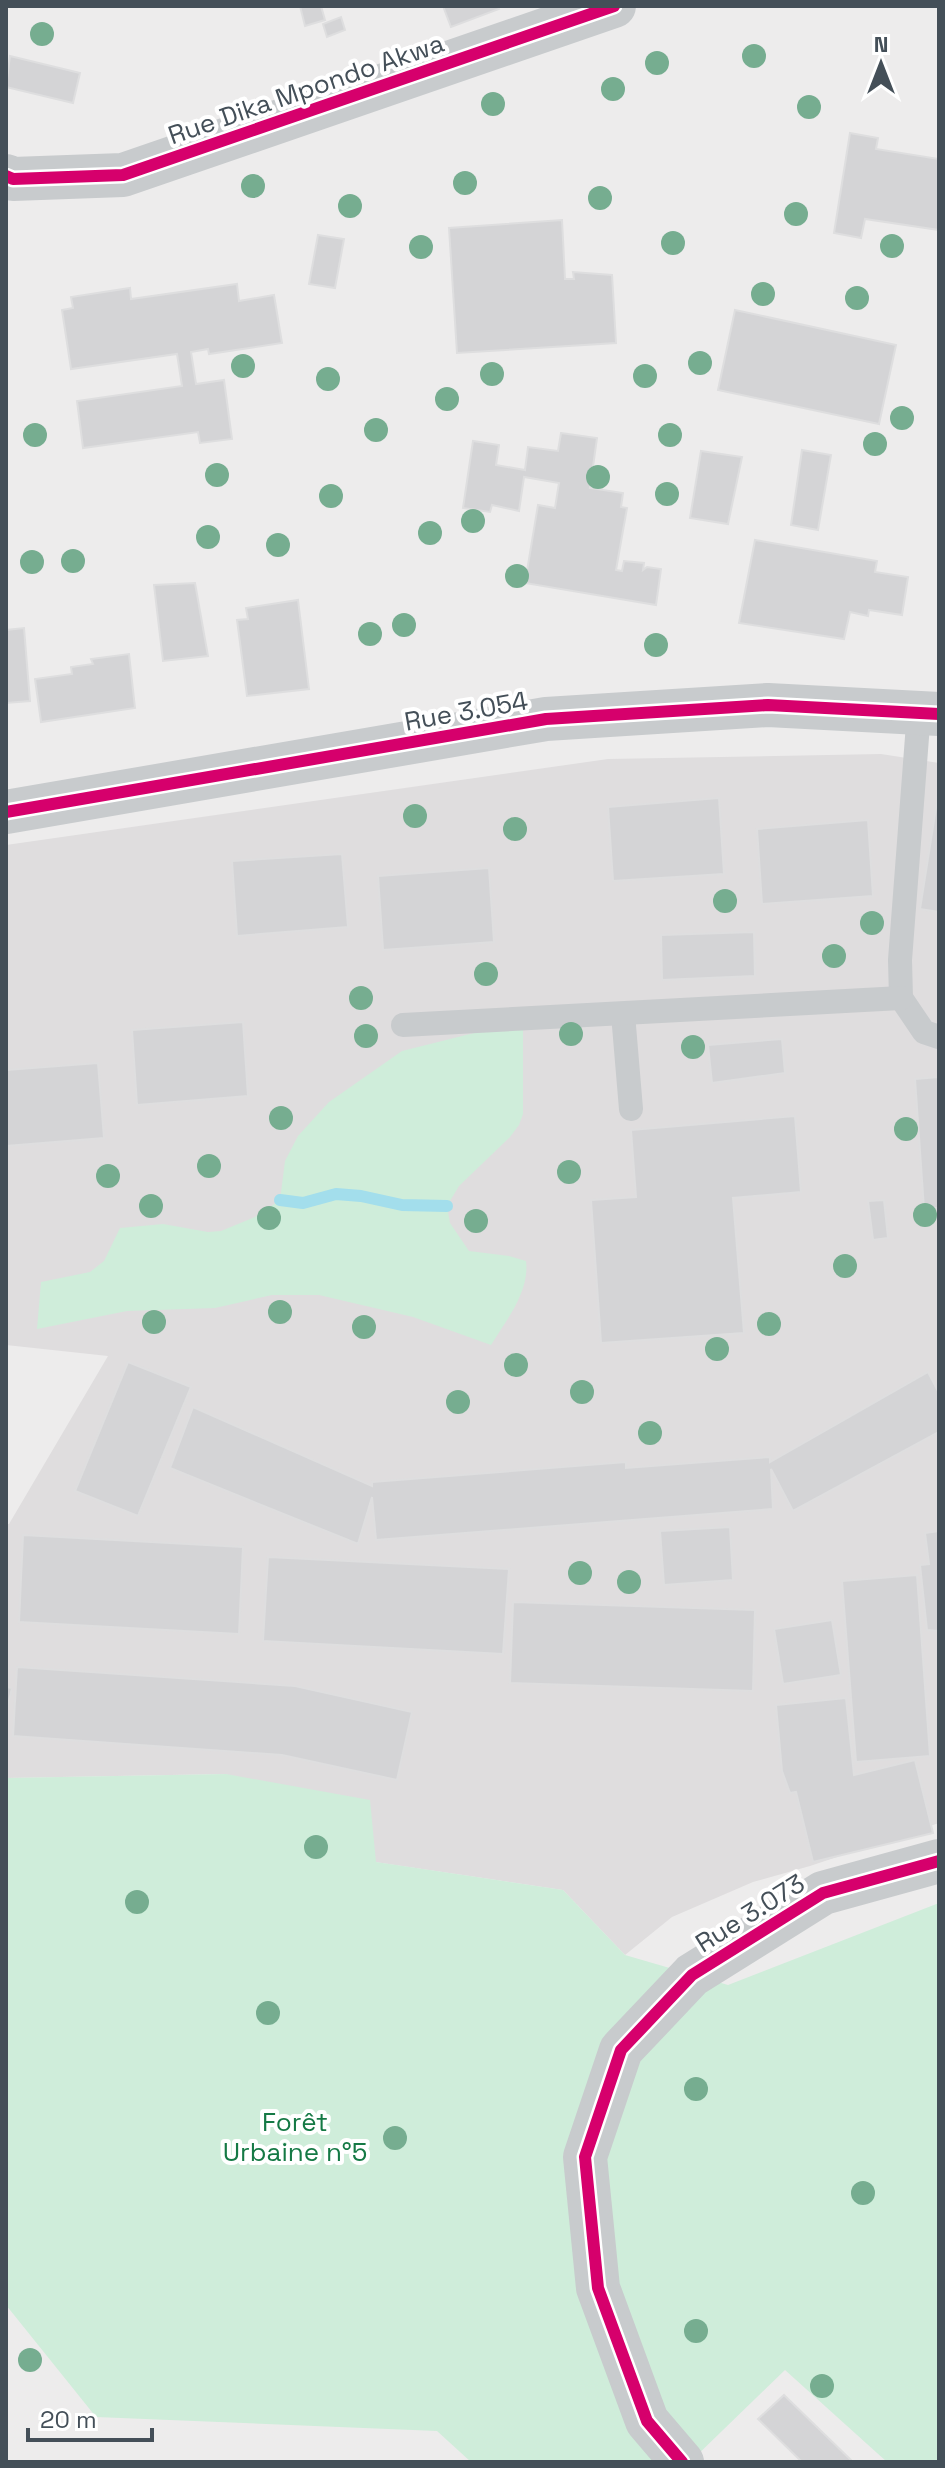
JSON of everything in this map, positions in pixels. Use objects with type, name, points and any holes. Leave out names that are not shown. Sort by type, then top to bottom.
[{"type":"street","name":"Rue Dika Mpondo Akwa","points":[[6,176],[13,179],[123,175],[614,6]]},
{"type":"street","name":"Rue 3.054","points":[[6,812],[546,719],[768,705],[929,712]]},
{"type":"street","name":"Rue 3.073","points":[[682,2462],[647,2421],[598,2288],[585,2157],[621,2050],[692,1975],[823,1893],[939,1861]]},
{"type":"lane","points":[[929,712],[900,960],[901,998],[924,1032],[939,1037]]},
{"type":"lane","points":[[403,1025],[901,998]]},
{"type":"lane","points":[[623,1014],[631,1109]]},
{"type":"shaded area","points":[[881,754],[939,763],[939,1823],[753,1882],[672,1917],[625,1955],[563,1890],[375,1862],[226,1774],[6,1778],[6,1524],[9,1524],[108,1356],[6,1345],[6,845],[608,759]]},
{"type":"green space","points":[[510,1024],[523,1025],[523,1114],[510,1137],[459,1186],[447,1206],[450,1223],[469,1251],[526,1261],[521,1294],[491,1345],[413,1317],[319,1295],[272,1295],[215,1308],[127,1311],[37,1329],[41,1282],[90,1272],[104,1261],[120,1228],[163,1224],[208,1232],[221,1231],[255,1217],[280,1200],[285,1161],[298,1136],[329,1102],[402,1051]]},
{"type":"green space","name":"Forêt Urbaine n°5","points":[[226,1774],[370,1800],[376,1862],[563,1890],[625,1955],[728,1985],[939,1903],[939,2462],[887,2462],[785,2370],[690,2462],[471,2462],[437,2431],[96,2417],[6,2305],[6,1778]]},
{"type":"building","points":[[300,6],[321,6],[325,20],[305,26]]},
{"type":"building","points":[[443,6],[498,6],[499,9],[451,27]]},
{"type":"building","points":[[341,17],[345,30],[327,37],[323,24]]},
{"type":"building","points":[[10,56],[80,73],[73,103],[6,87]]},
{"type":"building","points":[[850,133],[878,138],[876,149],[939,159],[939,230],[865,219],[861,238],[834,233]]},
{"type":"building","points":[[562,220],[565,279],[574,279],[573,272],[612,275],[616,343],[457,353],[449,228]]},
{"type":"building","points":[[318,235],[344,239],[335,288],[309,284]]},
{"type":"building","points":[[237,284],[239,301],[274,295],[282,343],[209,354],[208,349],[191,352],[196,384],[224,380],[232,439],[200,443],[198,432],[83,448],[77,401],[182,386],[177,354],[71,369],[62,310],[73,308],[71,297],[130,288],[131,299]]},
{"type":"building","points":[[735,310],[896,345],[879,424],[718,390]]},
{"type":"building","points":[[561,433],[597,438],[590,488],[623,493],[621,507],[627,508],[616,570],[622,571],[624,561],[644,563],[643,570],[647,567],[661,569],[656,605],[525,583],[538,505],[555,508],[559,483],[524,477],[519,511],[492,505],[490,512],[463,508],[473,441],[499,445],[496,465],[525,470],[528,447],[558,451]]},
{"type":"building","points":[[802,450],[831,455],[818,530],[791,525]]},
{"type":"building","points":[[701,451],[742,457],[728,524],[690,518]]},
{"type":"building","points":[[755,540],[877,561],[875,572],[908,577],[902,615],[869,610],[868,616],[850,612],[844,639],[739,623]]},
{"type":"building","points":[[195,583],[208,656],[163,661],[154,585]]},
{"type":"building","points":[[298,600],[309,689],[247,696],[237,620],[248,619],[246,608]]},
{"type":"building","points":[[24,628],[30,701],[6,703],[6,630]]},
{"type":"building","points":[[129,654],[135,708],[41,722],[35,679],[72,674],[71,667],[93,664],[91,659]]},
{"type":"building","points":[[939,795],[939,912],[920,909]]},
{"type":"building","points":[[719,798],[724,874],[613,881],[608,807]]},
{"type":"building","points":[[868,820],[873,896],[762,904],[757,829]]},
{"type":"building","points":[[342,854],[348,927],[237,936],[232,861]]},
{"type":"building","points":[[489,868],[494,942],[383,950],[378,876]]},
{"type":"building","points":[[754,932],[755,976],[662,980],[661,935]]},
{"type":"building","points":[[243,1022],[248,1096],[137,1105],[132,1030]]},
{"type":"building","points":[[782,1039],[785,1073],[712,1083],[708,1045]]},
{"type":"building","points":[[98,1063],[104,1138],[6,1146],[6,1070]]},
{"type":"building","points":[[939,1077],[939,1208],[924,1209],[915,1079]]},
{"type":"building","points":[[795,1116],[801,1192],[733,1198],[744,1333],[601,1343],[591,1200],[636,1197],[631,1130]]},
{"type":"building","points":[[884,1200],[888,1238],[873,1240],[868,1201]]},
{"type":"building","points":[[128,1362],[191,1387],[138,1516],[75,1491]]},
{"type":"building","points":[[928,1372],[939,1393],[939,1432],[793,1511],[771,1469],[773,1509],[376,1540],[372,1497],[358,1544],[170,1468],[193,1407],[372,1486],[372,1482],[626,1462],[626,1468],[770,1457],[770,1462]]},
{"type":"building","points":[[730,1527],[733,1580],[664,1585],[660,1531]]},
{"type":"building","points":[[939,1531],[939,1631],[927,1630],[920,1565],[929,1564],[925,1533]]},
{"type":"building","points":[[23,1535],[243,1547],[239,1634],[19,1622]]},
{"type":"building","points":[[268,1557],[509,1569],[503,1654],[263,1641]]},
{"type":"building","points":[[917,1575],[930,1756],[856,1762],[842,1581]]},
{"type":"building","points":[[513,1602],[755,1610],[753,1691],[510,1683]]},
{"type":"building","points":[[832,1620],[841,1675],[783,1684],[774,1629]]},
{"type":"building","points":[[17,1667],[295,1686],[412,1712],[397,1780],[282,1755],[13,1736]]},
{"type":"building","points":[[6,1687],[12,1688],[6,1713]]},
{"type":"building","points":[[846,1698],[854,1775],[915,1760],[933,1833],[813,1862],[796,1792],[790,1793],[782,1771],[776,1705]]},
{"type":"building","points":[[784,2395],[853,2462],[802,2462],[758,2419]]},
{"type":"waterway","points":[[280,1200],[303,1203],[336,1194],[402,1205],[447,1206]]},
{"type":"cycle path","points":[[6,176],[13,179],[123,175],[614,6]]},
{"type":"cycle path","points":[[6,812],[546,719],[768,705],[939,714]]},
{"type":"cycle path","points":[[682,2462],[647,2421],[598,2288],[585,2157],[621,2050],[692,1975],[823,1893],[939,1861]]}]
